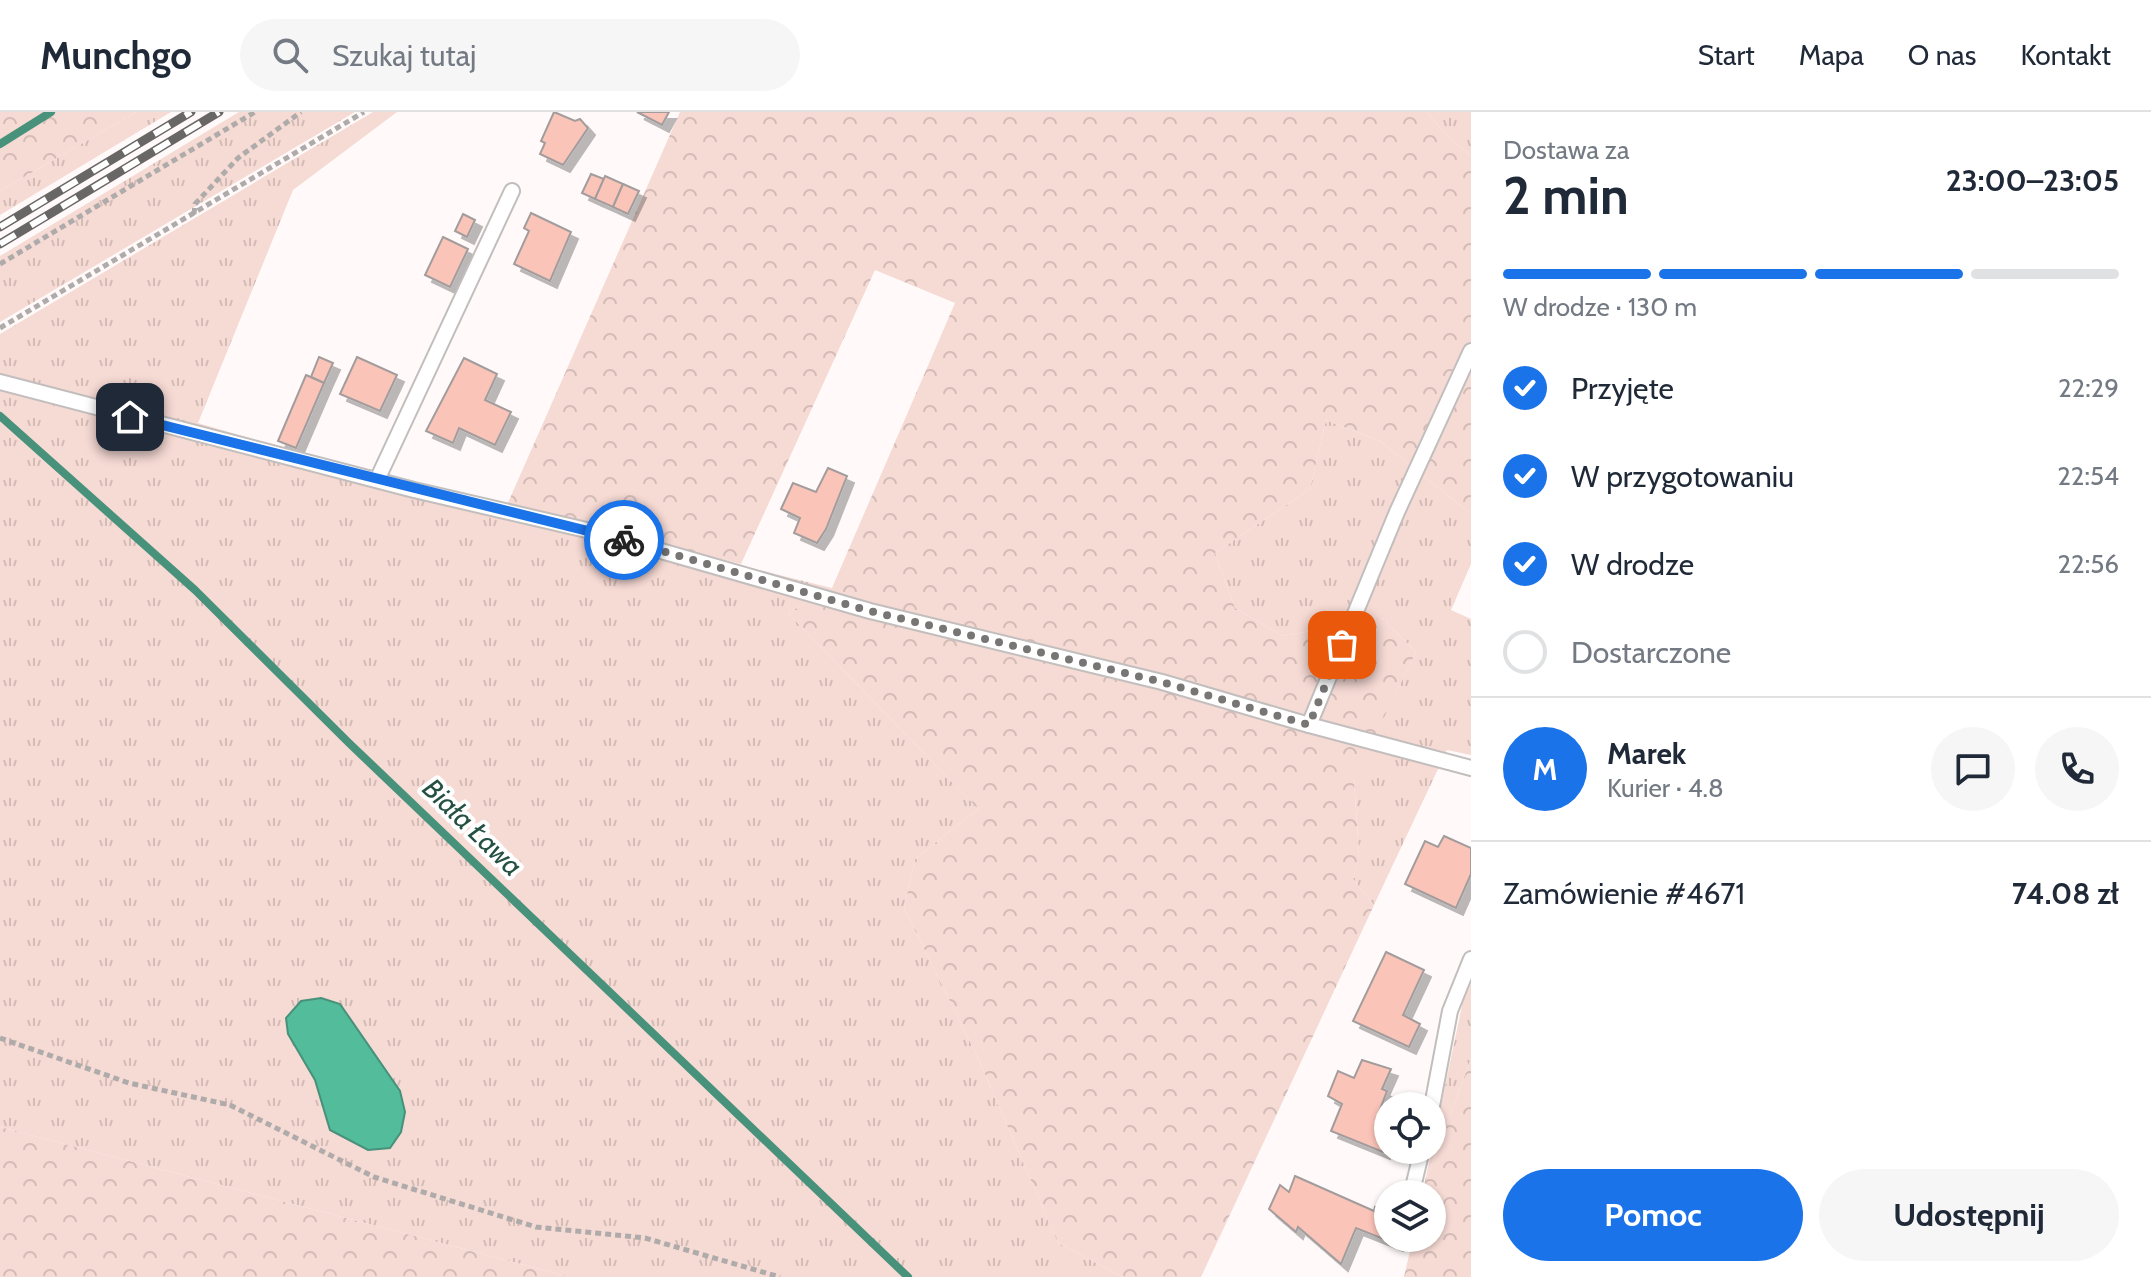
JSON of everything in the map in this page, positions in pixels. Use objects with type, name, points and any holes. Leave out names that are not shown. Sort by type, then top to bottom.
[{"type":"lane","points":[[377,480],[512,191]]},
{"type":"lane","points":[[1309,725],[1397,512],[1471,351]]},
{"type":"lane","points":[[0,382],[377,480],[595,532],[870,611],[1162,682],[1471,768]]},
{"type":"lane","points":[[1435,1092],[1450,1011],[1471,959]]},
{"type":"path","points":[[0,264],[255,112]]},
{"type":"path","points":[[194,214],[195,204],[238,158],[301,112]]},
{"type":"path","points":[[0,328],[364,112]]},
{"type":"path","points":[[0,1038],[129,1083],[230,1105],[374,1177],[536,1227],[645,1238],[780,1277]]},
{"type":"green space","points":[[0,112],[136,112],[0,191]]},
{"type":"green space","points":[[136,112],[171,112],[0,215],[0,191]]},
{"type":"green space","points":[[239,112],[355,112],[0,322],[0,256]]},
{"type":"green space","points":[[373,112],[397,112],[293,190],[198,423],[372,474],[832,588],[788,613],[978,809],[915,859],[904,908],[978,1058],[1058,1243],[1123,1277],[570,1277],[0,1127],[0,334]]},
{"type":"green space","points":[[680,112],[1427,112],[1446,135],[1471,156],[1471,514],[1380,441],[1326,420],[1310,489],[1215,553],[1235,608],[1283,636],[1382,618],[1416,652],[1354,779],[1359,855],[1353,879],[1374,905],[1201,1277],[1123,1277],[1058,1243],[978,1058],[904,908],[915,859],[978,809],[788,613],[832,588],[955,303],[875,270],[741,564],[507,505]]},
{"type":"green space","points":[[1427,112],[1471,112],[1471,156],[1446,135]]},
{"type":"green space","points":[[1326,420],[1380,441],[1471,514],[1471,564],[1451,610],[1471,619],[1471,755],[1447,750],[1374,905],[1353,879],[1359,855],[1354,778],[1416,652],[1382,618],[1283,636],[1235,608],[1215,553],[1310,489]]},
{"type":"green space","points":[[1471,984],[1471,1059],[1446,1127],[1444,1092],[1463,1001]]},
{"type":"green space","points":[[1471,1059],[1471,1277],[1404,1277],[1410,1252],[1446,1252],[1446,1180],[1426,1180],[1432,1164],[1446,1164],[1446,1127]]},
{"type":"green space","points":[[0,1127],[570,1277],[0,1277]]},
{"type":"shaded area","points":[[321,998],[340,1004],[400,1091],[405,1112],[401,1132],[390,1148],[368,1150],[330,1130],[315,1080],[288,1034],[286,1018],[301,1001]]},
{"type":"building","points":[[554,112],[575,121],[580,119],[588,128],[563,165],[540,154],[545,143],[541,141]]},
{"type":"building","points":[[637,112],[669,112],[662,125]]},
{"type":"building","points":[[591,174],[604,179],[595,199],[582,193]]},
{"type":"building","points":[[605,176],[623,184],[613,207],[595,199]]},
{"type":"building","points":[[623,184],[639,191],[628,214],[613,207]]},
{"type":"building","points":[[531,213],[571,232],[550,281],[514,264],[529,231],[524,228]]},
{"type":"building","points":[[463,214],[475,220],[467,237],[455,231]]},
{"type":"building","points":[[443,237],[468,249],[450,287],[425,275]]},
{"type":"building","points":[[319,357],[333,363],[324,383],[311,377]]},
{"type":"building","points":[[357,357],[397,375],[380,411],[340,394]]},
{"type":"building","points":[[464,358],[497,374],[485,400],[511,412],[495,445],[459,428],[453,443],[426,431]]},
{"type":"building","points":[[306,375],[324,383],[296,448],[278,441]]},
{"type":"building","points":[[828,468],[847,476],[826,529],[817,543],[794,533],[800,518],[781,509],[793,483],[816,492]]},
{"type":"building","points":[[1444,836],[1471,848],[1471,874],[1456,908],[1405,884],[1425,841],[1438,847]]},
{"type":"building","points":[[1386,952],[1424,970],[1403,1015],[1420,1024],[1409,1047],[1353,1021]]},
{"type":"building","points":[[1362,1060],[1391,1069],[1382,1089],[1387,1092],[1374,1092],[1374,1148],[1331,1131],[1342,1104],[1328,1096],[1338,1071],[1354,1078]]},
{"type":"building","points":[[1295,1176],[1374,1211],[1374,1235],[1356,1228],[1341,1264],[1298,1227],[1296,1232],[1269,1209],[1280,1185],[1289,1192]]},
{"type":"waterway","points":[[0,144],[51,112]]},
{"type":"waterway","name":"Biała Ława","points":[[0,416],[195,590],[349,743],[908,1277]]},
{"type":"railway","points":[[0,227],[191,112]]},
{"type":"railway","points":[[0,244],[219,112]]},
{"type":"way so far","points":[[624,540],[870,611],[1162,682],[1309,725],[1342,645]]},
{"type":"route","points":[[130,417],[624,540]]}]
